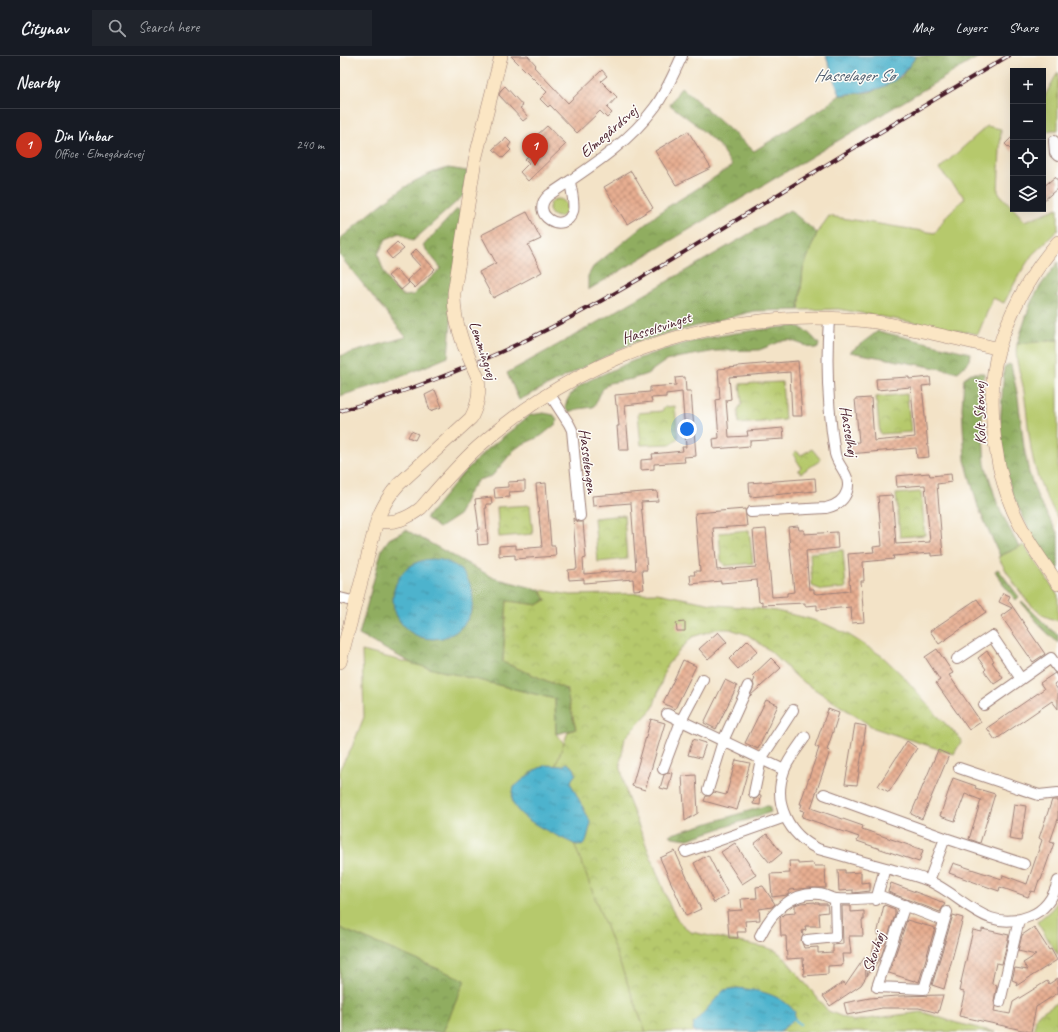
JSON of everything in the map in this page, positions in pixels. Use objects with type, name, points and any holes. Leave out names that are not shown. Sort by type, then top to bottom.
[{"type":"street","name":"Lemmingvej","points":[[340,662],[377,521],[382,509],[391,493],[471,418],[479,398],[478,378],[464,346],[456,322],[454,312],[454,292],[475,160],[501,56]]},
{"type":"street","name":"Elmegårdsvej","points":[[570,180],[615,148],[648,116],[664,93],[682,56]]},
{"type":"street","points":[[1054,141],[1055,153],[1058,156]]},
{"type":"street","name":"Kolt Skovvej","points":[[1058,242],[1043,259],[1021,295],[999,349],[992,387],[994,430],[999,466],[1009,501],[1029,542],[1058,584]]},
{"type":"street","name":"Hasselsvinget","points":[[377,521],[397,521],[416,512],[457,467],[478,447],[522,411],[549,393],[607,362],[633,351],[683,335],[730,324],[801,318],[829,318],[877,322],[999,349]]},
{"type":"street","name":"Hasselhøj","points":[[751,512],[826,508],[835,506],[847,491],[846,474],[840,466],[836,456],[833,432],[826,364],[829,318]]},
{"type":"street","name":"Hasselengen","points":[[549,393],[572,430],[580,516]]},
{"type":"street","points":[[340,598],[356,602]]},
{"type":"street","points":[[957,659],[992,636],[1021,679]]},
{"type":"street","points":[[984,705],[1051,658],[1058,668]]},
{"type":"street","points":[[663,769],[681,721],[703,679]]},
{"type":"street","points":[[708,790],[723,741],[748,686]]},
{"type":"street","points":[[754,793],[761,759],[793,710]]},
{"type":"street","points":[[667,714],[784,770]]},
{"type":"street","points":[[805,737],[784,770],[779,792],[780,802],[785,817],[792,829],[809,844],[818,849],[914,875],[930,881],[986,916],[998,920],[1019,920],[1032,915],[1041,909],[1052,897],[1058,882]]},
{"type":"street","points":[[959,768],[1039,795],[1058,794]]},
{"type":"street","points":[[824,794],[945,838],[1024,864]]},
{"type":"street","points":[[686,852],[785,817]]},
{"type":"street","points":[[930,881],[945,838]]},
{"type":"street","points":[[877,899],[885,868]]},
{"type":"street","name":"Skovhøj","points":[[760,936],[766,924],[777,911],[790,900],[801,895],[821,894],[835,900],[877,899],[905,905],[946,916],[924,989],[877,987],[905,905]]},
{"type":"street","points":[[807,940],[836,937],[835,900]]},
{"type":"street","points":[[1000,1002],[1019,920]]},
{"type":"green space","points":[[916,56],[980,56],[588,290],[588,276],[593,267],[664,209],[732,166],[720,147],[694,123],[670,105],[681,87],[754,151],[823,108],[840,95],[870,92],[901,77]]},
{"type":"green space","points":[[1058,72],[1058,130],[1051,130],[1047,132],[1046,131],[1046,94]]},
{"type":"green space","points":[[987,126],[1001,129],[998,192],[1010,205],[1010,212],[1017,212],[1025,221],[1058,208],[1058,230],[1032,255],[1004,303],[993,298],[978,334],[838,309],[799,310],[803,269],[817,233],[829,216],[935,233],[948,214],[965,198],[939,169]]},
{"type":"green space","points":[[448,168],[467,171],[463,196],[413,241],[400,233],[386,239],[378,254],[384,273],[390,283],[404,296],[413,295],[441,268],[423,246],[457,209],[461,211],[448,357],[398,378],[340,396],[340,356],[406,337],[340,256],[340,239],[377,207],[404,188],[418,179]]},
{"type":"green space","points":[[554,199],[562,199],[567,204],[565,215],[562,217],[554,217],[549,212],[549,204]]},
{"type":"green space","points":[[790,210],[817,233],[803,269],[799,310],[754,311],[632,343],[519,400],[507,373]]},
{"type":"green space","points":[[1058,262],[1058,294],[1056,296],[1058,297],[1058,340],[1017,344],[1031,302],[1041,285]]},
{"type":"green space","points":[[796,326],[806,331],[819,344],[818,348],[816,349],[789,340],[782,341],[759,350],[716,351],[676,358],[664,362],[647,374],[632,379],[609,383],[602,390],[593,407],[568,412],[565,407],[571,394],[582,385],[594,378],[654,353],[699,340],[723,335]]},
{"type":"green space","points":[[878,331],[970,353],[969,362],[958,372],[850,352]]},
{"type":"green space","points":[[1058,340],[1058,519],[1040,484],[1033,461],[1023,386],[1016,349],[1017,344]]},
{"type":"green space","points":[[1009,364],[1011,365],[1018,397],[1024,447],[1029,473],[1038,498],[1058,534],[1058,578],[1036,544],[1013,496],[1005,467],[1000,428],[1004,367]]},
{"type":"green space","points":[[971,373],[984,373],[982,421],[985,464],[998,506],[1019,547],[1000,556],[978,507],[965,460],[962,408],[964,378]]},
{"type":"green space","points":[[782,382],[785,420],[739,424],[738,409],[742,404],[740,384]]},
{"type":"green space","points":[[907,394],[911,432],[880,434],[876,397]]},
{"type":"green space","points":[[675,406],[678,438],[671,444],[641,445],[638,413],[662,411],[664,407]]},
{"type":"green space","points":[[544,413],[554,415],[557,421],[556,424],[541,436],[521,445],[514,450],[492,476],[478,480],[467,495],[459,515],[439,528],[426,518],[463,473],[488,449],[530,415]]},
{"type":"green space","points":[[812,449],[821,460],[801,473],[798,470],[801,467],[793,454],[796,451],[801,455]]},
{"type":"green space","points":[[921,492],[925,535],[900,537],[896,494]]},
{"type":"green space","points":[[530,505],[533,534],[499,537],[497,507]]},
{"type":"green space","points":[[624,515],[627,559],[598,562],[594,518]]},
{"type":"green space","points":[[406,530],[494,578],[541,590],[546,600],[538,605],[507,601],[503,662],[566,689],[576,729],[556,734],[555,699],[413,664],[359,635],[382,549],[389,539]]},
{"type":"green space","points":[[749,530],[753,563],[725,566],[721,560],[719,533]]},
{"type":"green space","points":[[1024,545],[1058,595],[1058,621],[1042,614],[1028,601],[1017,587],[998,557]]},
{"type":"green space","points":[[843,550],[846,588],[822,590],[812,586],[810,553]]},
{"type":"green space","points":[[998,569],[1019,597],[1016,600],[1005,587],[995,571]]},
{"type":"green space","points":[[541,590],[571,595],[657,593],[717,605],[776,611],[807,618],[849,635],[882,656],[904,677],[936,714],[962,740],[954,754],[874,728],[799,679],[770,651],[748,635],[730,629],[717,629],[692,637],[667,665],[653,708],[625,738],[620,764],[627,796],[670,906],[679,922],[691,932],[776,951],[783,956],[828,1011],[853,1021],[922,1012],[957,1023],[995,1032],[646,1032],[550,780],[568,732],[576,729],[566,689],[503,662],[507,601],[538,605],[546,600]]},
{"type":"green space","points":[[1022,601],[1058,635],[1058,643],[1042,628],[1021,602]]},
{"type":"green space","points":[[362,651],[555,699],[556,734],[577,758],[645,1014],[641,1019],[646,1032],[340,1032],[340,768],[352,747],[364,717]]},
{"type":"green space","points":[[769,806],[771,812],[688,839],[669,835]]},
{"type":"green space","points":[[1058,901],[1058,955],[1037,922],[1052,909]]},
{"type":"green space","points":[[340,928],[465,980],[443,1032],[340,1032]]},
{"type":"green space","points":[[1058,1002],[1058,1032],[1033,1032],[1037,1015]]},
{"type":"water","name":"Hasselager Sø","points":[[826,56],[916,56],[908,67],[892,82],[875,90],[840,95]]},
{"type":"water","points":[[433,559],[448,562],[461,571],[470,584],[473,599],[470,614],[461,627],[448,636],[433,639],[418,636],[405,627],[396,614],[393,599],[396,584],[405,571],[418,562]]},
{"type":"water","points":[[567,763],[574,768],[576,774],[572,779],[571,784],[591,823],[586,842],[582,846],[574,844],[531,822],[517,810],[512,801],[514,787],[535,770],[546,765],[562,766]]},
{"type":"water","points":[[737,988],[753,990],[776,997],[795,1012],[794,1019],[780,1032],[694,1032],[694,1023],[724,990]]},
{"type":"building","points":[[511,56],[528,56],[536,65],[534,67],[568,103],[602,70],[607,76],[601,81],[617,97],[607,108],[612,113],[607,118],[600,111],[577,133],[550,105],[548,107],[540,99],[547,92]]},
{"type":"building","points":[[505,86],[523,106],[520,108],[528,117],[523,121],[499,95]]},
{"type":"building","points":[[547,126],[566,144],[528,181],[520,172],[529,163],[525,159],[543,141],[537,135]]},
{"type":"building","points":[[688,131],[711,168],[676,185],[655,151]]},
{"type":"building","points":[[506,138],[511,143],[508,147],[511,150],[503,158],[493,149]]},
{"type":"building","points":[[1010,139],[1010,149],[1005,144]]},
{"type":"building","points":[[631,171],[653,208],[627,224],[604,187]]},
{"type":"building","points":[[1055,177],[1058,181],[1058,188],[1046,198],[1046,184]]},
{"type":"building","points":[[527,212],[541,239],[528,245],[542,272],[493,298],[479,272],[496,263],[481,235]]},
{"type":"building","points":[[397,242],[404,249],[392,259],[386,252]]},
{"type":"building","points":[[416,249],[435,269],[415,288],[407,280],[421,267],[410,255]]},
{"type":"building","points":[[396,269],[409,283],[401,290],[388,276]]},
{"type":"building","points":[[798,361],[802,416],[792,416],[790,372],[729,377],[731,399],[726,400],[729,437],[748,436],[747,431],[783,428],[784,439],[750,441],[750,446],[714,449],[713,439],[719,438],[716,400],[720,399],[718,369]]},
{"type":"building","points":[[685,377],[686,391],[691,391],[696,456],[684,457],[685,462],[654,464],[654,469],[641,470],[641,460],[653,459],[652,454],[683,451],[682,447],[686,447],[682,392],[666,394],[666,397],[651,398],[652,402],[625,405],[629,450],[619,450],[617,426],[619,426],[615,395],[650,392],[650,387],[676,385],[675,378]]},
{"type":"building","points":[[909,377],[909,379],[930,377],[931,385],[922,386],[929,457],[917,458],[916,448],[849,454],[848,443],[859,442],[855,399],[871,398],[874,441],[915,437],[911,387],[877,390],[876,379]]},
{"type":"building","points":[[435,390],[442,407],[430,411],[425,395]]},
{"type":"building","points":[[411,431],[418,434],[415,440],[408,437]]},
{"type":"building","points":[[929,473],[930,476],[951,474],[952,482],[937,484],[943,555],[931,556],[931,553],[893,556],[894,559],[863,562],[864,581],[861,581],[864,622],[852,623],[851,607],[817,610],[817,605],[805,606],[805,603],[762,605],[762,601],[759,602],[757,580],[691,584],[690,575],[695,575],[694,571],[700,571],[695,513],[745,509],[747,526],[713,528],[717,570],[756,567],[753,530],[766,529],[772,597],[787,596],[787,593],[794,592],[788,527],[798,526],[799,530],[804,530],[804,534],[837,532],[838,548],[806,551],[809,589],[814,589],[814,593],[817,594],[850,591],[848,554],[874,552],[873,547],[882,546],[878,496],[892,495],[896,544],[930,542],[925,485],[897,487],[896,476]]},
{"type":"building","points":[[815,478],[816,491],[750,497],[749,483]]},
{"type":"building","points":[[525,481],[525,491],[509,492],[510,497],[495,498],[494,488],[508,487],[508,482]]},
{"type":"building","points":[[546,483],[551,546],[555,546],[556,556],[515,559],[515,555],[499,556],[499,546],[516,545],[516,549],[542,547],[536,484]]},
{"type":"building","points":[[657,491],[658,501],[641,502],[647,570],[642,570],[644,589],[634,590],[633,579],[584,583],[584,579],[569,580],[568,570],[577,569],[573,518],[578,522],[583,522],[586,558],[583,559],[584,574],[636,570],[631,503],[593,506],[592,496]]},
{"type":"building","points":[[491,497],[492,504],[486,504],[487,508],[485,508],[488,544],[478,545],[477,530],[479,529],[475,499]]},
{"type":"building","points":[[1003,593],[1010,596],[1008,600],[1045,654],[1033,662],[1001,616],[1012,608],[999,602]]},
{"type":"building","points":[[977,599],[986,612],[939,644],[930,631]]},
{"type":"building","points":[[685,622],[685,631],[677,631],[676,623]]},
{"type":"building","points":[[718,632],[727,642],[708,659],[699,649]]},
{"type":"building","points":[[748,640],[758,651],[738,669],[729,659]]},
{"type":"building","points":[[937,649],[953,673],[949,675],[981,722],[969,730],[936,683],[940,680],[925,657]]},
{"type":"building","points":[[987,651],[994,661],[992,662],[1003,678],[994,684],[984,671],[986,669],[978,658]]},
{"type":"building","points":[[771,658],[781,668],[750,696],[755,679],[752,676]]},
{"type":"building","points":[[683,660],[696,666],[675,709],[663,703]]},
{"type":"building","points":[[1055,673],[1058,678],[1058,681],[1054,684],[1058,690],[1058,709],[1052,701],[995,740],[987,728],[1044,689],[1040,683]]},
{"type":"building","points":[[725,680],[737,686],[716,729],[704,723]]},
{"type":"building","points":[[766,700],[778,705],[758,749],[745,743]]},
{"type":"building","points":[[828,709],[839,713],[827,750],[830,751],[811,808],[863,826],[862,829],[923,850],[919,862],[857,841],[859,837],[802,817],[804,811],[800,810],[802,804],[800,804],[819,748],[815,746]]},
{"type":"building","points":[[651,719],[665,723],[645,790],[632,786]]},
{"type":"building","points":[[855,724],[866,726],[857,785],[845,784]]},
{"type":"building","points":[[693,739],[706,743],[701,758],[688,755]]},
{"type":"building","points":[[907,741],[917,748],[889,792],[878,786]]},
{"type":"building","points":[[938,750],[949,755],[922,819],[911,814]]},
{"type":"building","points":[[736,760],[750,763],[737,810],[704,801],[706,796],[710,796],[714,792],[726,795]]},
{"type":"building","points":[[668,772],[672,773],[668,790],[660,788],[664,775]]},
{"type":"building","points":[[696,775],[698,813],[685,821],[682,776]]},
{"type":"building","points":[[953,778],[976,786],[975,788],[995,794],[980,843],[969,839],[981,800],[965,794],[955,821],[940,816]]},
{"type":"building","points":[[760,795],[760,805],[753,804],[754,799]]},
{"type":"building","points":[[1052,800],[1058,800],[1058,819],[1050,842],[1054,843],[1041,880],[1039,880],[1035,892],[1031,891],[1028,897],[1000,887],[999,891],[949,873],[953,863],[1002,879],[1003,875],[1027,884],[1042,840],[1039,838]]},
{"type":"building","points":[[1014,804],[1026,806],[1021,841],[1009,839]]},
{"type":"building","points":[[767,834],[782,853],[770,863],[754,844]]},
{"type":"building","points":[[735,843],[756,875],[742,884],[721,852]]},
{"type":"building","points":[[675,851],[701,909],[686,916],[660,858]]},
{"type":"building","points":[[708,855],[728,894],[714,903],[694,863]]},
{"type":"building","points":[[789,861],[798,861],[798,864],[813,863],[814,866],[825,866],[826,888],[789,890],[789,894],[787,895],[772,897],[770,874],[790,873]]},
{"type":"building","points":[[838,870],[845,870],[845,873],[861,872],[861,883],[870,882],[870,891],[853,893],[853,890],[839,891]]},
{"type":"building","points":[[891,883],[945,904],[940,912],[888,892]]},
{"type":"building","points":[[763,886],[775,904],[772,907],[759,909],[760,920],[745,921],[746,932],[737,932],[738,938],[729,938],[727,911],[742,910],[741,899],[757,898],[756,887]]},
{"type":"building","points":[[815,902],[819,904],[827,904],[828,912],[819,913],[820,926],[805,926],[806,930],[802,931],[803,935],[801,940],[804,948],[818,947],[818,953],[833,952],[833,945],[843,944],[842,906],[851,906],[851,912],[864,911],[864,920],[862,920],[863,936],[849,936],[851,954],[842,954],[843,965],[828,966],[828,974],[804,976],[803,958],[787,959],[786,936],[781,936],[780,918],[784,914],[795,913],[795,905]]},
{"type":"building","points":[[884,905],[895,909],[895,915],[881,957],[867,976],[874,945],[881,934],[877,935]]},
{"type":"building","points":[[953,915],[963,918],[944,989],[932,985]]},
{"type":"building","points":[[907,920],[935,928],[919,982],[889,973]]},
{"type":"building","points":[[1034,927],[1049,950],[1051,949],[1057,960],[1016,986],[1017,982],[1012,980],[1015,968],[1028,970],[1023,963],[1036,955],[1018,951],[1022,935]]},
{"type":"building","points":[[982,929],[1009,935],[1002,964],[996,963],[992,982],[992,984],[997,985],[994,1011],[1010,1014],[1013,1002],[1047,981],[1049,984],[1058,978],[1058,993],[1036,1007],[1031,1032],[959,1016],[964,992],[959,991],[973,930],[982,932]]},
{"type":"building","points":[[865,957],[866,977],[861,985],[830,1006],[823,996],[844,982],[845,986]]},
{"type":"building","points":[[943,995],[938,1013],[919,1008],[882,1008],[847,1015],[844,1003],[870,998]]},
{"type":"waterway","points":[[794,1019],[800,1024]]},
{"type":"waterway","points":[[1051,1032],[1058,1029]]},
{"type":"railway","points":[[340,411],[394,394],[475,363],[527,340],[578,313],[656,269],[850,150],[1008,56]]},
{"type":"place","name":"Din Vinbar","points":[[535,166]]}]
